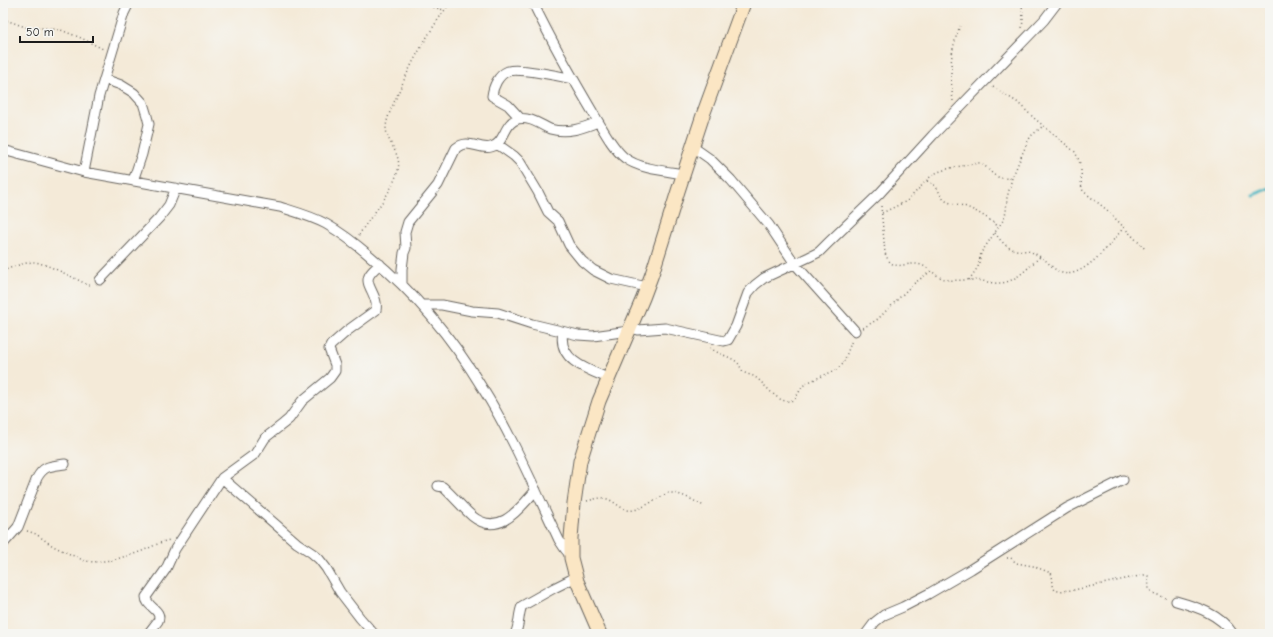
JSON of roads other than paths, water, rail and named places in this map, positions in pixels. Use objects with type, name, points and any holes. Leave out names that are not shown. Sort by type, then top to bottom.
[{"type":"street","points":[[84,172],[99,96],[124,13],[129,3]]},
{"type":"street","points":[[533,3],[551,39],[598,122],[624,158],[647,167],[684,174]]},
{"type":"street","points":[[600,634],[576,577],[571,556],[574,503],[580,461],[594,415],[608,378],[647,287],[693,147],[744,3]]},
{"type":"street","points":[[422,306],[442,304],[472,311],[498,313],[578,335],[593,336],[629,329],[638,330],[665,328],[724,341],[728,340],[736,326],[748,293],[755,285],[764,278],[819,252],[879,194],[904,165],[1044,20],[1057,3]]},
{"type":"street","points":[[520,118],[512,108],[492,96],[501,75],[511,71],[517,71],[573,79]]},
{"type":"street","points":[[104,79],[121,85],[134,93],[143,103],[147,116],[149,124],[142,154],[133,181]]},
{"type":"street","points":[[402,284],[402,269],[406,248],[405,232],[408,222],[438,185],[456,148],[465,144],[491,147],[497,144],[513,121],[520,118],[550,129],[561,131],[576,130],[598,122]]},
{"type":"street","points":[[497,144],[520,162],[548,212],[558,221],[569,246],[582,261],[593,270],[611,279],[647,287]]},
{"type":"street","points":[[693,147],[710,159],[731,180],[769,225],[795,264],[856,331]]},
{"type":"street","points":[[3,150],[84,172],[280,207],[301,213],[326,224],[354,243],[402,284],[422,306],[465,361],[484,389],[507,431],[559,540],[571,556]]},
{"type":"street","points":[[100,280],[159,218],[169,205],[176,188]]},
{"type":"street","points":[[148,634],[159,619],[159,614],[156,609],[146,602],[146,597],[166,569],[175,549],[222,478],[254,454],[265,438],[289,418],[302,401],[333,375],[335,365],[329,349],[331,345],[347,331],[376,310],[377,304],[374,294],[367,281],[368,276],[380,264]]},
{"type":"street","points":[[563,332],[562,342],[566,353],[573,360],[588,370],[608,378]]},
{"type":"street","points":[[3,544],[18,527],[41,470],[48,466],[65,464]]},
{"type":"street","points":[[222,478],[297,543],[312,553],[319,560],[326,568],[340,592],[374,634]]},
{"type":"street","points":[[866,634],[879,618],[918,600],[989,558],[1068,508],[1124,480]]},
{"type":"street","points":[[438,486],[443,487],[474,517],[485,522],[493,523],[503,522],[509,518],[536,490]]},
{"type":"street","points":[[515,634],[519,625],[520,609],[522,606],[576,577]]},
{"type":"street","points":[[1176,602],[1194,606],[1208,612],[1233,634]]},
{"type":"waterway","points":[[1253,195],[1270,188]]}]
